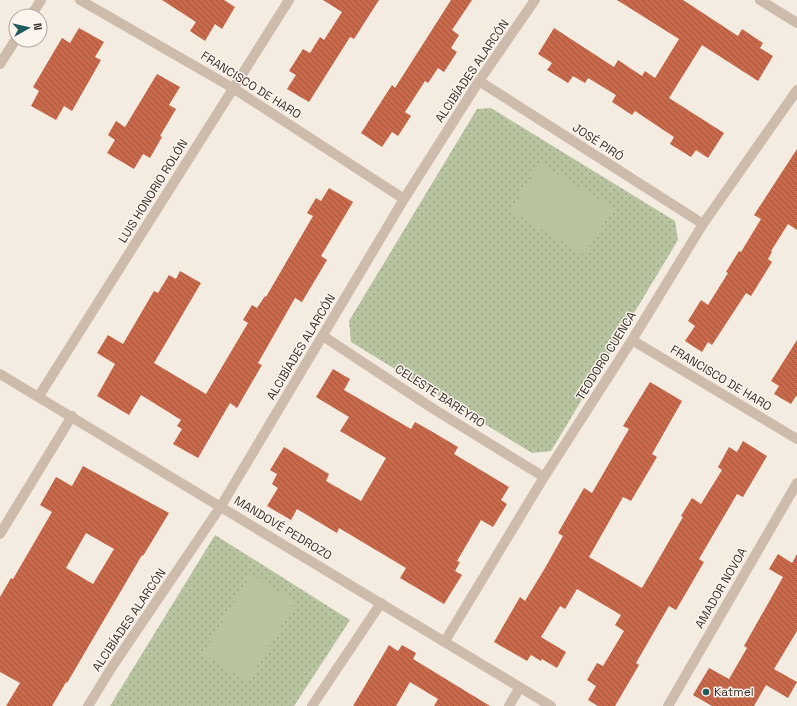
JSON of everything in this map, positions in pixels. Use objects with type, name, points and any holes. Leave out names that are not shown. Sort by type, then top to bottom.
[{"type":"street","name":"FRANCISCO DE HARO","points":[[80,0],[233,88],[404,199]]},
{"type":"street","name":"LUIS HONORIO ROLÓN","points":[[39,396],[289,0]]},
{"type":"street","name":"ALCIBÍADES ALARCÓN","points":[[88,706],[221,506],[404,199],[479,81],[535,0]]},
{"type":"street","points":[[760,0],[797,23]]},
{"type":"street","points":[[0,64],[10,48]]},
{"type":"street","name":"JOSÉ PIRÓ","points":[[479,81],[703,224]]},
{"type":"street","name":"TEODORO CUENCA","points":[[445,641],[544,477],[632,340],[703,224],[797,90]]},
{"type":"street","name":"CELESTE BAREYRO","points":[[323,336],[432,408],[544,477]]},
{"type":"street","name":"FRANCISCO DE HARO","points":[[632,340],[797,439]]},
{"type":"street","name":"MANDOVÉ PEDROZO","points":[[0,374],[39,396],[551,706]]},
{"type":"street","points":[[0,534],[72,416]]},
{"type":"street","name":"AMADOR NOVOA","points":[[668,706],[797,483]]},
{"type":"street","points":[[312,706],[381,603]]},
{"type":"street","points":[[509,706],[520,687]]},
{"type":"green space","points":[[491,108],[675,221],[678,240],[551,451],[532,453],[351,342],[349,321],[477,109]]},
{"type":"green space","points":[[540,163],[613,208],[584,255],[511,211]]},
{"type":"green space","points":[[215,535],[350,620],[294,706],[110,706]]},
{"type":"green space","points":[[251,574],[296,602],[248,682],[203,654]]},
{"type":"building","points":[[162,0],[224,0],[235,7],[222,29],[215,24],[205,41],[190,31],[196,22]]},
{"type":"building","points":[[323,0],[379,0],[354,39],[350,37],[309,102],[287,89],[296,75],[289,71],[303,49],[310,53],[320,37],[324,40],[342,12]]},
{"type":"building","points":[[451,0],[472,0],[452,30],[459,35],[451,48],[457,52],[444,72],[438,68],[428,83],[425,81],[405,112],[411,116],[398,136],[392,132],[382,147],[361,133],[392,85],[395,88]]},
{"type":"building","points":[[617,0],[683,0],[738,36],[742,29],[763,43],[760,48],[773,56],[758,81],[702,45],[669,98],[724,133],[708,158],[696,150],[691,157],[670,144],[674,137],[635,111],[632,115],[612,102],[616,95],[588,78],[585,83],[573,76],[568,83],[547,70],[552,63],[538,54],[554,28],[614,67],[618,60],[642,76],[645,71],[655,78],[679,39]]},
{"type":"building","points":[[79,28],[104,42],[95,57],[101,60],[72,111],[64,106],[56,120],[31,106],[39,91],[33,87],[62,38],[70,43]]},
{"type":"building","points":[[157,74],[180,87],[169,105],[176,109],[160,136],[162,137],[150,158],[143,154],[134,169],[107,153],[115,140],[108,135],[116,121],[125,127]]},
{"type":"building","points":[[797,149],[797,230],[788,224],[771,251],[772,252],[768,259],[772,262],[751,296],[746,293],[712,345],[708,342],[702,352],[685,341],[695,326],[688,321],[701,300],[708,305],[728,273],[726,272],[739,251],[741,252],[761,219],[754,215]]},
{"type":"building","points":[[329,188],[353,202],[321,256],[327,260],[302,302],[295,298],[258,363],[262,365],[237,408],[230,403],[198,458],[173,444],[182,429],[177,426],[181,420],[141,395],[129,415],[97,396],[115,364],[97,353],[108,335],[123,344],[154,291],[158,293],[169,275],[176,279],[180,271],[201,283],[154,363],[206,394],[248,323],[243,320],[252,305],[257,308],[265,296],[266,297],[313,216],[307,213],[316,198],[321,201]]},
{"type":"building","points":[[797,340],[797,397],[796,396],[791,404],[774,394],[779,386],[771,381]]},
{"type":"building","points":[[333,369],[350,379],[344,390],[411,429],[415,422],[431,431],[458,447],[454,454],[509,487],[501,500],[507,504],[493,527],[481,520],[457,561],[460,562],[455,571],[462,575],[444,604],[400,578],[406,568],[339,528],[337,533],[297,509],[291,520],[267,506],[278,488],[272,484],[277,474],[270,470],[284,447],[329,474],[326,481],[361,501],[386,458],[340,431],[349,417],[316,397]]},
{"type":"building","points":[[650,382],[682,401],[652,454],[657,457],[631,501],[623,497],[589,557],[642,588],[683,517],[681,516],[692,498],[701,504],[722,470],[718,467],[729,447],[737,452],[743,441],[767,456],[743,497],[737,494],[699,559],[704,562],[676,610],[669,606],[636,663],[639,665],[615,706],[598,706],[588,700],[596,686],[587,680],[597,663],[603,666],[624,631],[615,625],[621,615],[577,589],[565,609],[560,606],[541,637],[566,652],[557,668],[542,659],[541,661],[531,655],[527,661],[494,642],[520,597],[525,601],[545,568],[563,536],[558,533],[584,488],[592,493],[629,429],[623,426]]},
{"type":"building","points":[[83,466],[169,513],[143,556],[142,555],[52,706],[6,706],[20,683],[0,672],[0,597],[11,578],[13,579],[52,512],[40,505],[56,477],[72,486]],"holes":[[[86,533],[114,549],[93,584],[66,568]]]},
{"type":"building","points":[[778,554],[792,563],[797,554],[797,631],[774,669],[797,682],[788,698],[766,685],[754,706],[712,706],[693,695],[709,668],[729,679],[747,648],[744,646],[783,577],[769,569]]},
{"type":"building","points":[[389,645],[398,651],[402,645],[416,653],[413,659],[490,706],[434,706],[438,699],[410,682],[396,706],[353,706]]},
{"type":"place","name":"Katmel","points":[[706,692]]}]
